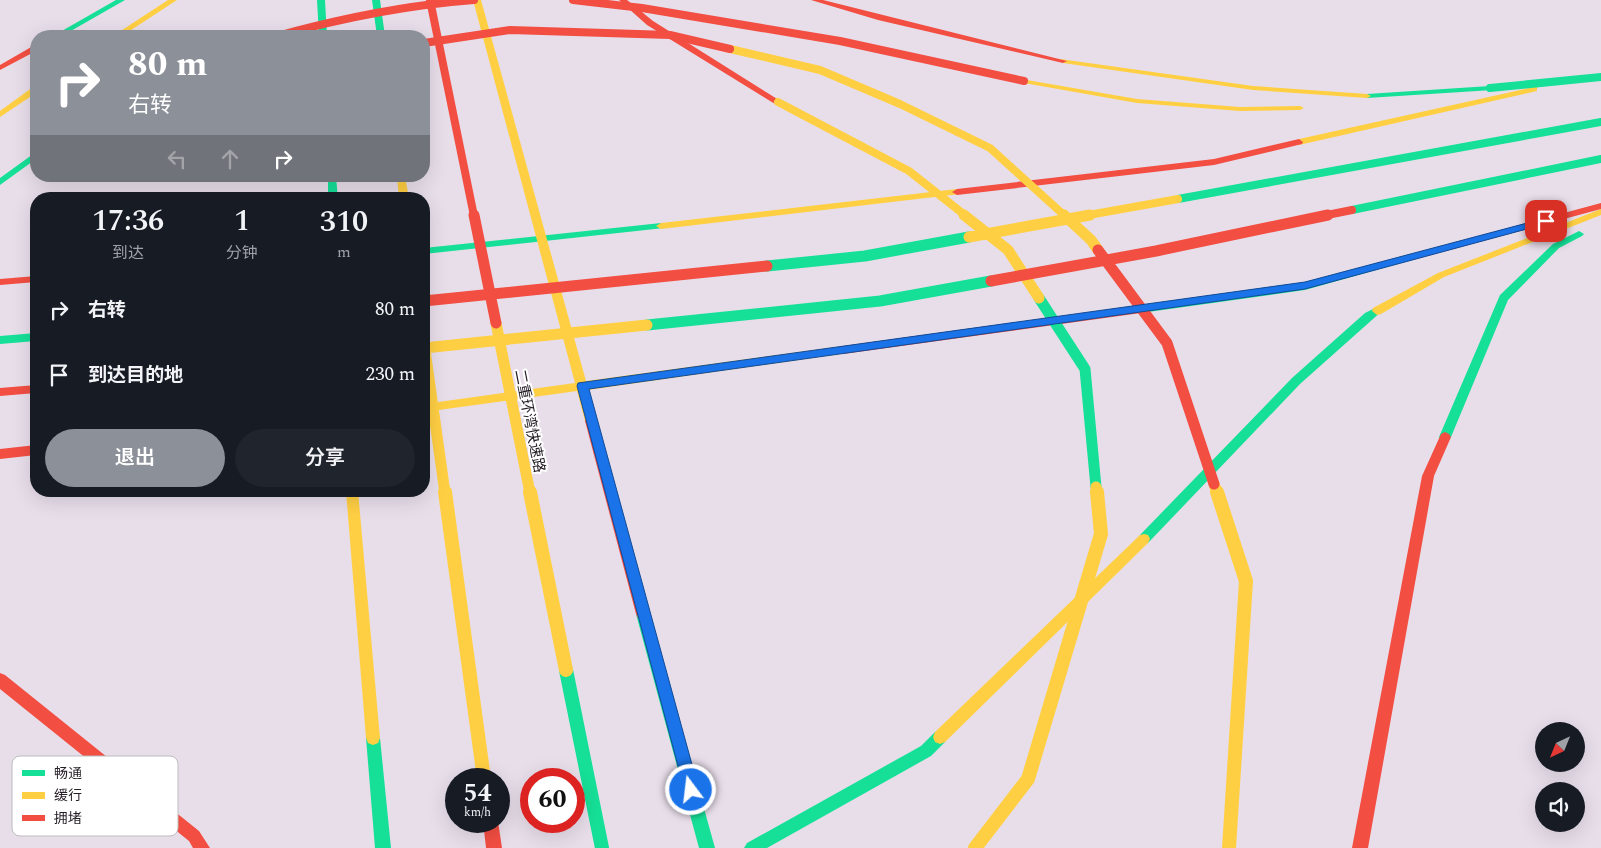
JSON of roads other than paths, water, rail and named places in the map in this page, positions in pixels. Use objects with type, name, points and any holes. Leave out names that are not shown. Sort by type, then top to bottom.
[{"type":"main road","points":[[68,30],[121,0]]},
{"type":"main road","points":[[126,30],[173,0]]},
{"type":"main road","points":[[321,0],[323,30]]},
{"type":"main road","points":[[376,0],[380,30]]},
{"type":"main road","name":"二重环湾快速路","points":[[430,0],[602,848]]},
{"type":"main road","points":[[296,30],[401,6],[476,0],[543,240],[707,848]]},
{"type":"main road","points":[[573,0],[642,8],[840,42],[1024,81],[1137,101],[1240,109],[1310,107]]},
{"type":"main road","points":[[623,0],[650,23],[778,102],[909,171],[925,183],[1008,250],[1085,369],[1101,534],[1028,779],[975,848]]},
{"type":"main road","points":[[815,0],[881,18],[1063,61],[1253,88],[1361,96],[1490,88],[1601,75]]},
{"type":"main road","points":[[430,42],[510,30],[670,36],[820,70],[900,104],[990,148],[1091,240],[1167,343],[1246,581],[1229,848]]},
{"type":"main road","points":[[0,68],[30,51]]},
{"type":"main road","points":[[430,250],[543,240],[1214,162],[1601,75]]},
{"type":"main road","points":[[1350,106],[1400,105],[1490,88]]},
{"type":"main road","points":[[0,115],[30,93]]},
{"type":"main road","points":[[430,300],[865,256],[1601,122]]},
{"type":"main road","points":[[430,347],[880,301],[1156,251],[1601,159]]},
{"type":"main road","points":[[0,182],[30,160]]},
{"type":"main road","points":[[0,174],[30,162]]},
{"type":"main road","points":[[430,407],[1305,286],[1601,206]]},
{"type":"main road","points":[[752,848],[926,751],[1119,564],[1296,381],[1369,316],[1441,275],[1601,212]]},
{"type":"main road","points":[[1360,848],[1428,476],[1504,298],[1556,246],[1601,223]]},
{"type":"main road","points":[[0,282],[30,280]]},
{"type":"main road","points":[[0,340],[30,338]]},
{"type":"main road","points":[[430,387],[482,768]]},
{"type":"main road","points":[[0,392],[30,390]]},
{"type":"main road","points":[[0,454],[30,451]]},
{"type":"main road","points":[[353,497],[383,848]]},
{"type":"main road","points":[[0,680],[95,756]]},
{"type":"main road","points":[[178,823],[194,836],[202,848]]},
{"type":"main road","points":[[492,833],[494,848]]}]
